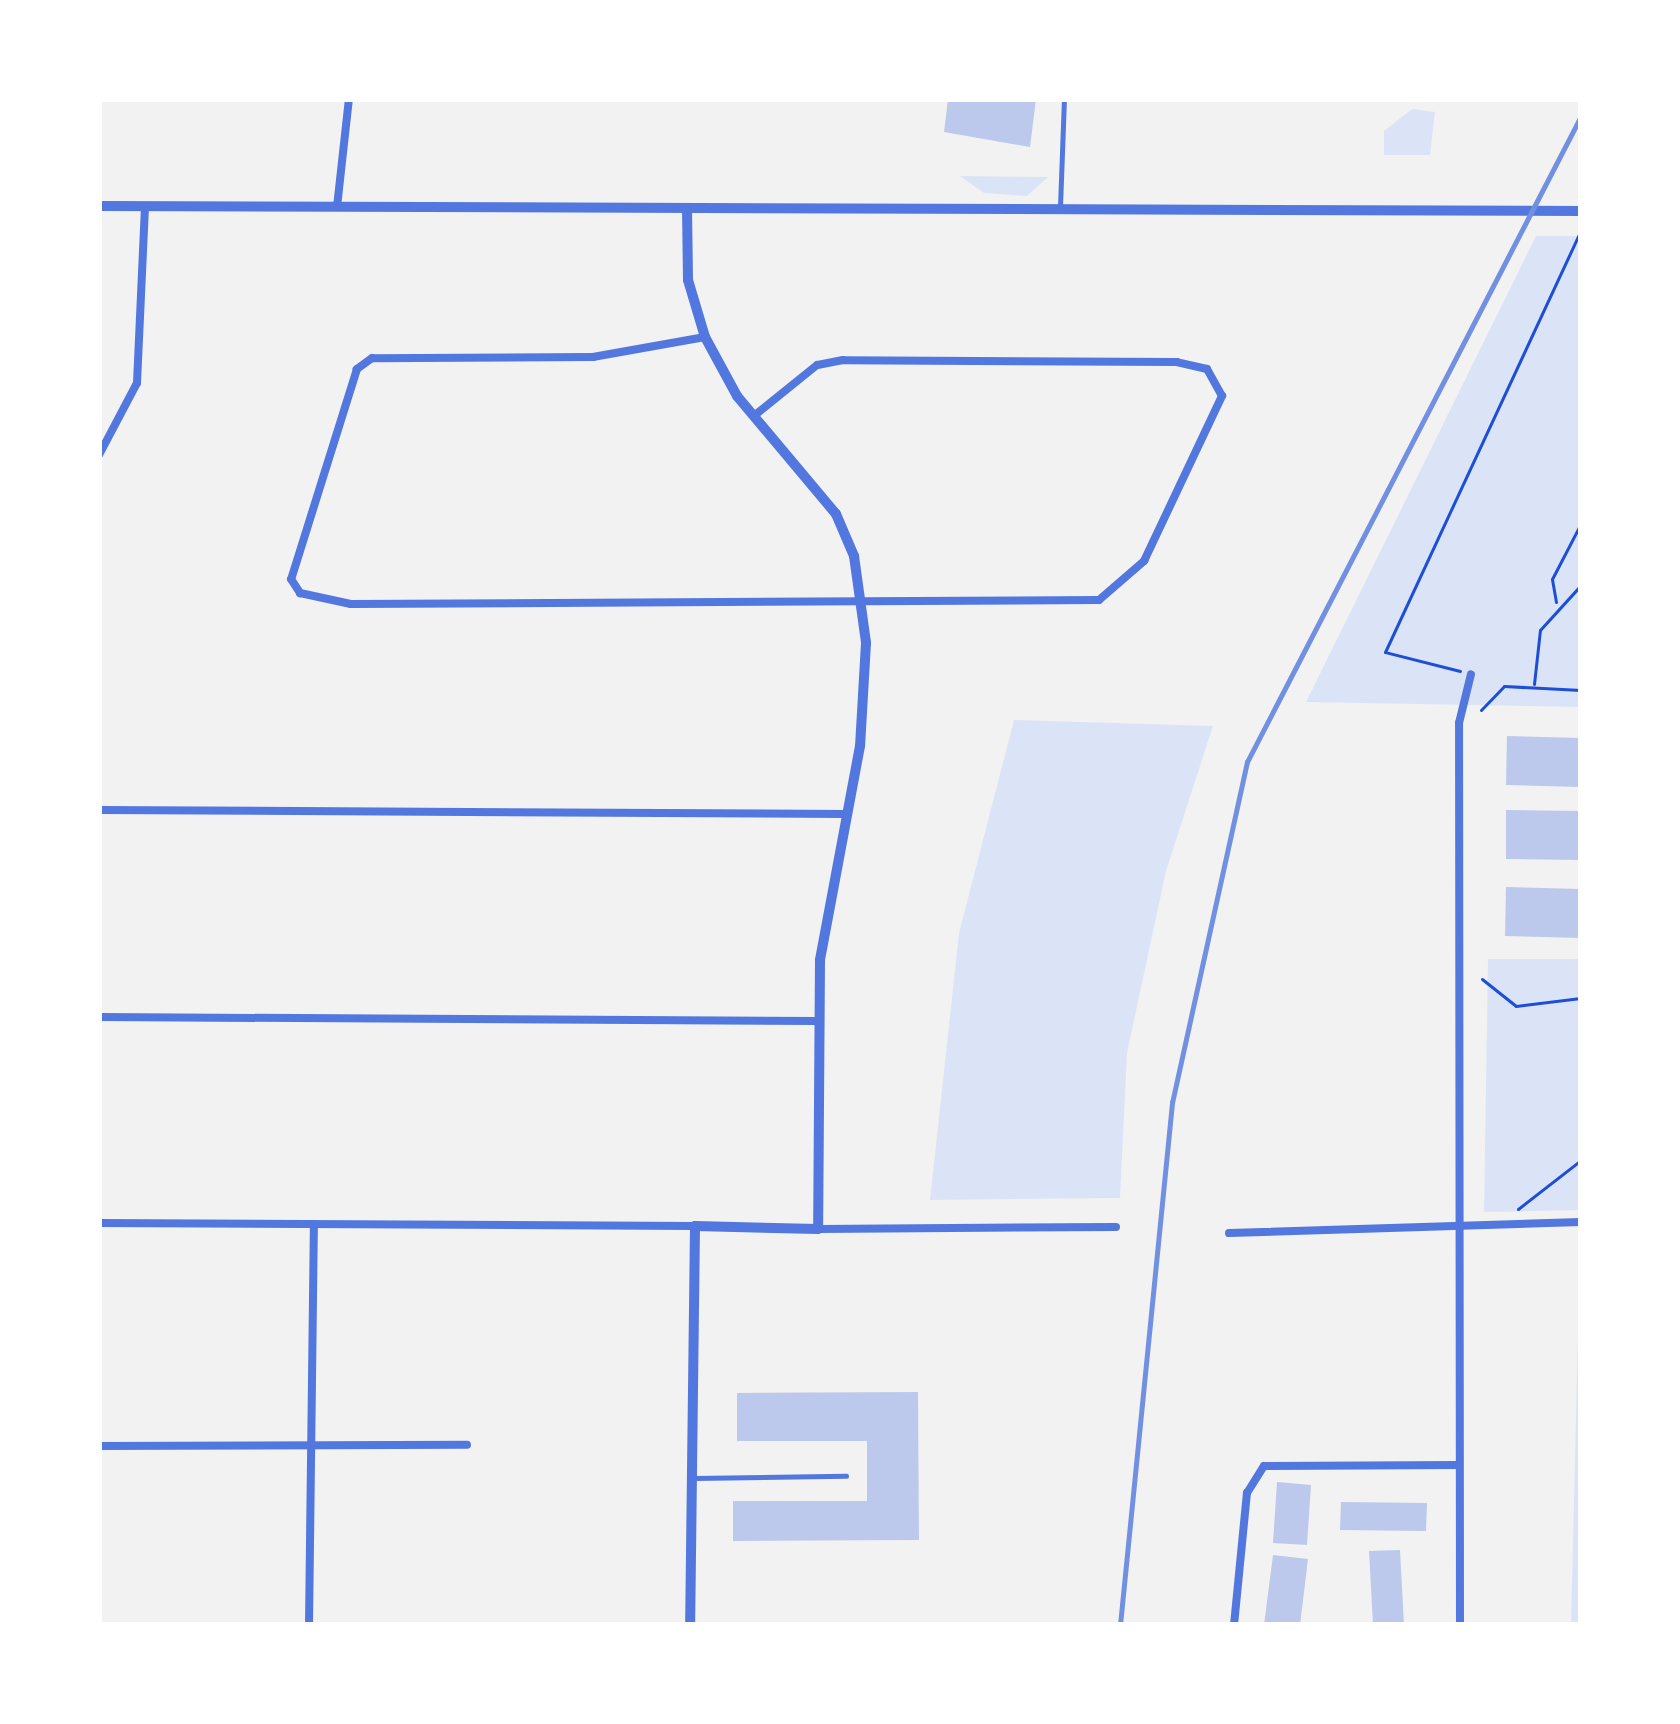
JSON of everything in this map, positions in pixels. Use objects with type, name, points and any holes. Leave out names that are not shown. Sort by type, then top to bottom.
[{"type":"street","points":[[337,207],[349,99]]},
{"type":"street","points":[[99,206],[1581,211]]},
{"type":"street","points":[[99,454],[137,383],[145,206]]},
{"type":"street","points":[[687,208],[688,280],[705,337],[755,415],[836,514],[866,605],[863,718],[824,913],[818,1021],[818,1228]]},
{"type":"street","points":[[705,337],[593,357],[372,358],[357,369],[291,579],[300,593],[351,604],[1070,604],[1125,587],[1218,416],[1219,381],[1177,362],[843,361],[817,365],[755,415]]},
{"type":"street","points":[[1460,1625],[1459,723],[1472,674]]},
{"type":"street","points":[[99,810],[846,814]]},
{"type":"street","points":[[99,1017],[818,1021]]},
{"type":"street","points":[[1229,1233],[1462,1220],[1581,1222]]},
{"type":"street","points":[[99,1223],[1116,1227]]},
{"type":"street","points":[[309,1625],[314,1225]]},
{"type":"street","points":[[690,1625],[688,1478],[695,1226]]},
{"type":"street","points":[[99,1447],[467,1445]]},
{"type":"street","points":[[1234,1625],[1247,1493],[1264,1466],[1458,1465]]},
{"type":"lane","points":[[1060,207],[1064,99]]},
{"type":"lane","points":[[688,1478],[846,1476]]},
{"type":"path","points":[[1472,674],[1385,652],[1579,234]]},
{"type":"path","points":[[1557,604],[1552,579],[1581,524]]},
{"type":"path","points":[[1534,684],[1535,646],[1557,604],[1581,585]]},
{"type":"path","points":[[1481,710],[1493,691],[1534,684],[1581,690]]},
{"type":"path","points":[[1482,980],[1516,1006],[1581,998]]},
{"type":"path","points":[[1518,1209],[1581,1160]]},
{"type":"shaded area","points":[[1412,109],[1435,112],[1430,155],[1384,155],[1384,131]]},
{"type":"shaded area","points":[[960,176],[1048,177],[1027,196],[984,193]]},
{"type":"shaded area","points":[[1536,236],[1581,236],[1581,707],[1306,702]]},
{"type":"shaded area","points":[[1014,720],[1213,726],[1166,871],[1127,1053],[1120,1198],[930,1200],[959,933]]},
{"type":"shaded area","points":[[1488,959],[1581,959],[1581,1210],[1484,1212]]},
{"type":"shaded area","points":[[1580,1251],[1581,1625],[1571,1625]]},
{"type":"building","points":[[948,99],[1036,99],[1030,147],[944,132]]},
{"type":"building","points":[[1507,736],[1581,738],[1581,787],[1506,785]]},
{"type":"building","points":[[1506,810],[1581,811],[1581,860],[1506,859]]},
{"type":"building","points":[[1506,887],[1581,889],[1581,938],[1505,936]]},
{"type":"building","points":[[918,1392],[919,1540],[733,1541],[733,1501],[867,1501],[867,1441],[737,1441],[737,1393]]},
{"type":"building","points":[[1277,1482],[1311,1485],[1307,1545],[1273,1543]]},
{"type":"building","points":[[1341,1502],[1427,1503],[1426,1531],[1340,1530]]},
{"type":"building","points":[[1400,1550],[1404,1625],[1373,1625],[1369,1551]]},
{"type":"building","points":[[1273,1555],[1308,1559],[1300,1625],[1264,1625]]},
{"type":"railway","points":[[1120,1625],[1172,1103],[1247,762],[1581,116]]}]
